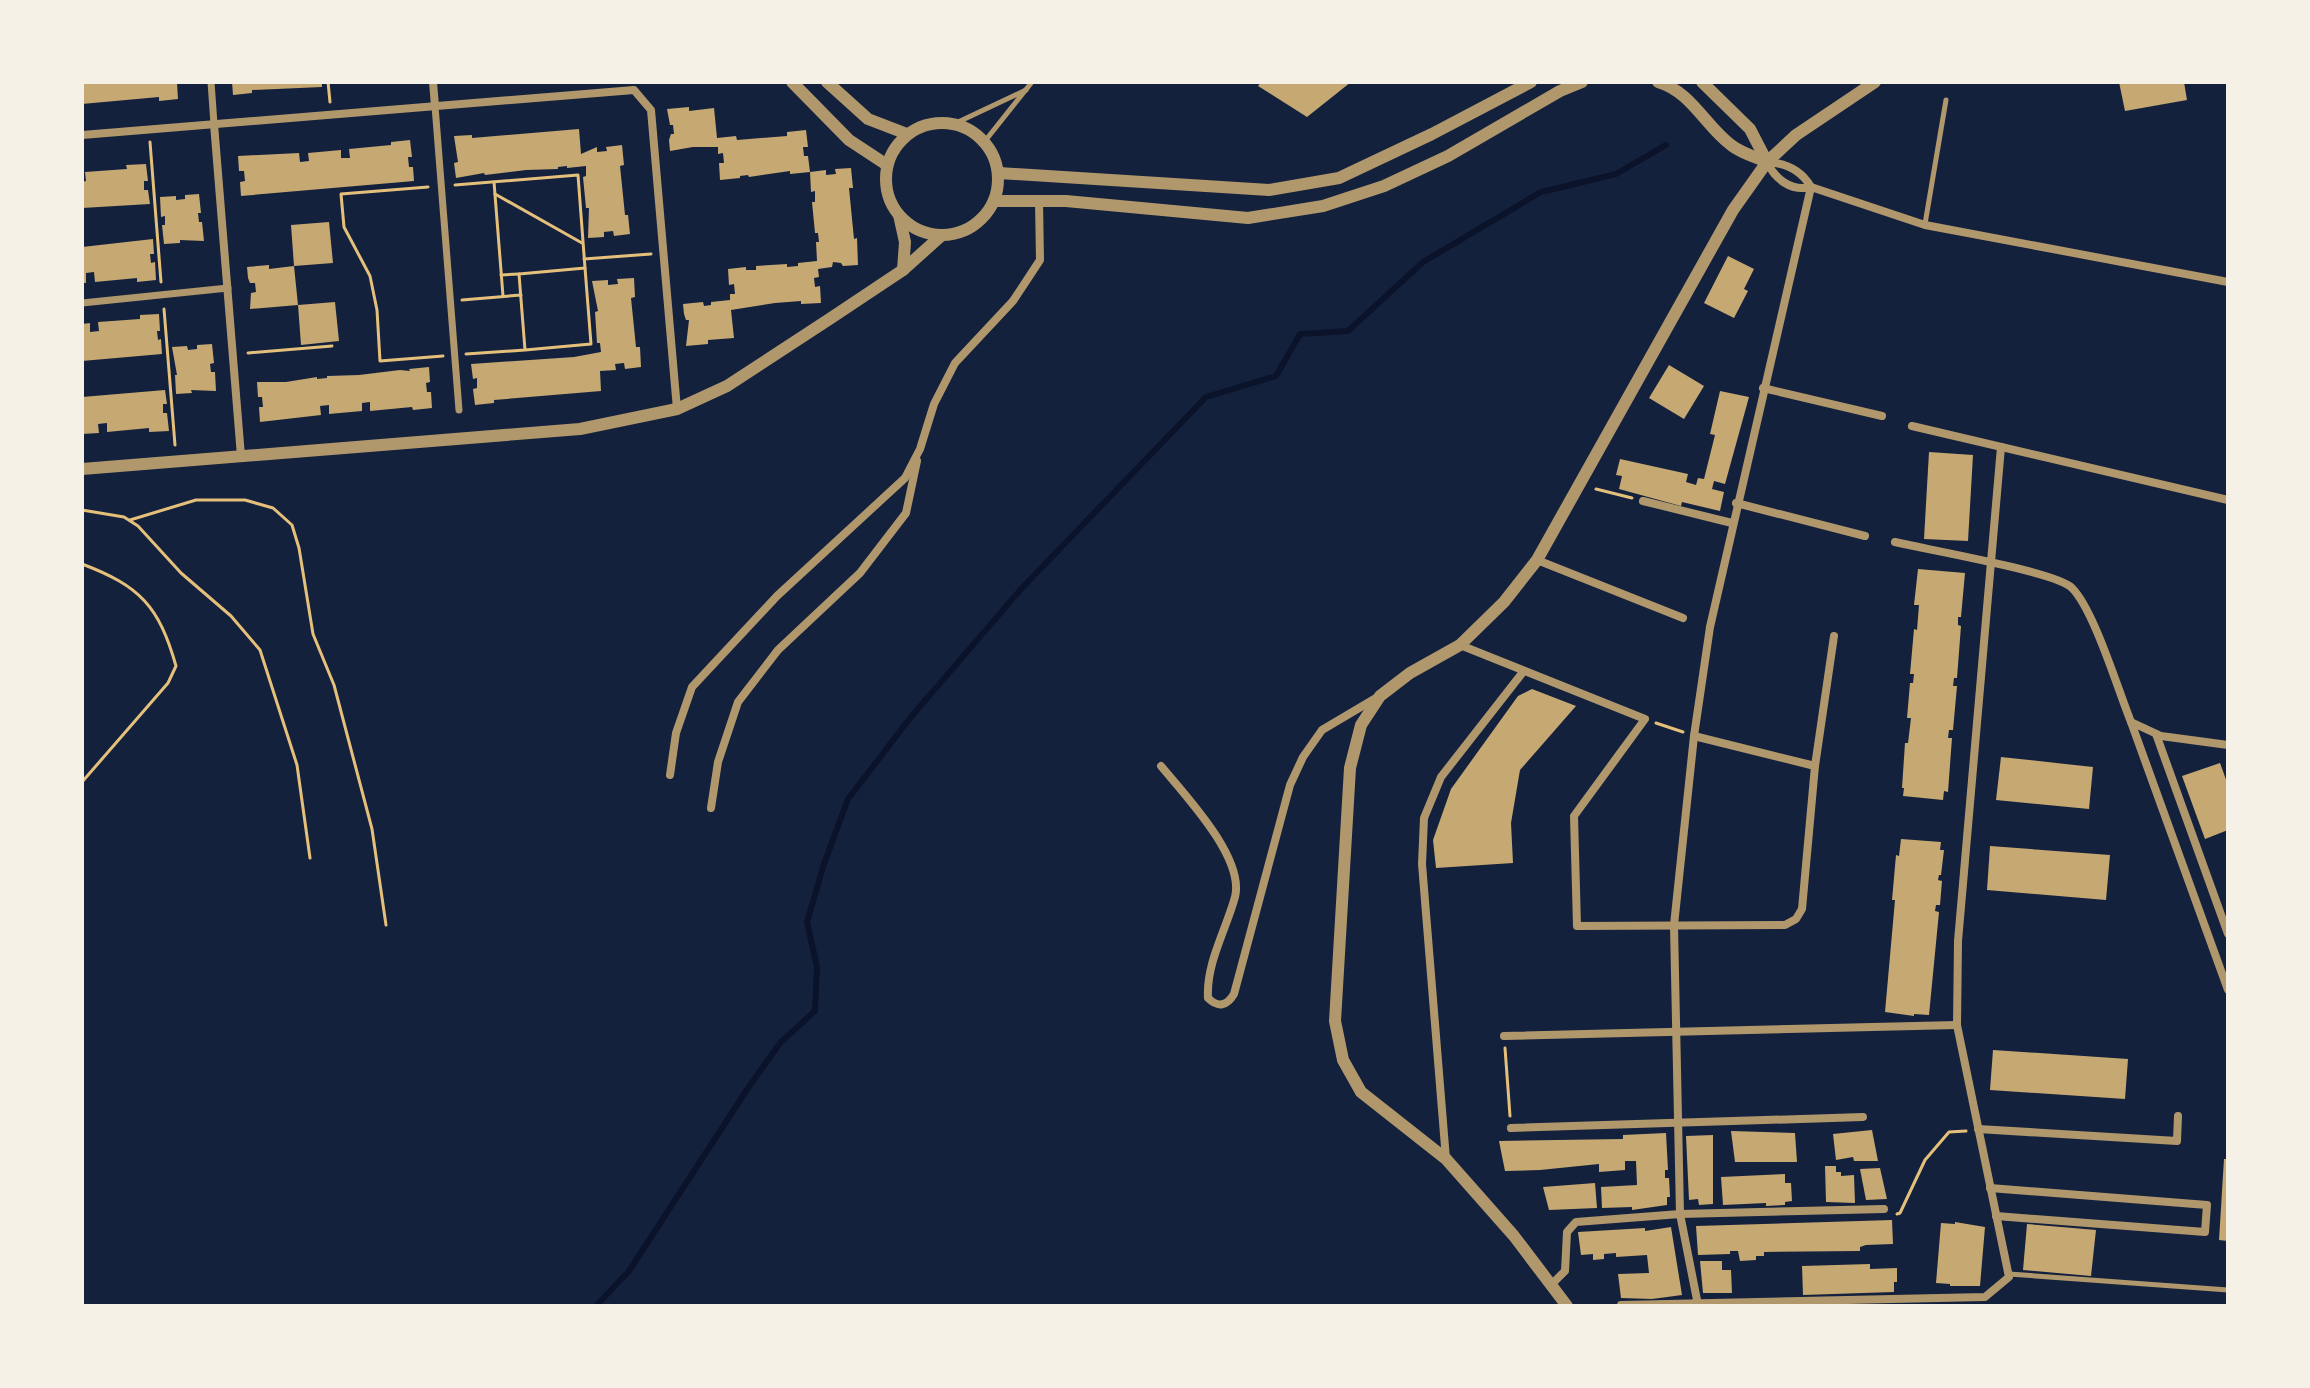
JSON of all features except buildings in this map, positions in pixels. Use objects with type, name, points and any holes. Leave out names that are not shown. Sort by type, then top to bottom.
[{"type":"street","points":[[211,82],[241,456]]},
{"type":"street","points":[[433,82],[459,410]]},
{"type":"street","points":[[792,82],[849,140],[887,165]]},
{"type":"street","points":[[827,82],[868,119],[907,134]]},
{"type":"street","points":[[999,173],[1269,190],[1339,178],[1531,82]]},
{"type":"street","points":[[994,201],[1066,201],[1248,218],[1323,206],[1384,186],[1448,156],[1560,91],[1582,82]]},
{"type":"street","points":[[1658,82],[1695,105],[1732,146],[1767,162],[1784,163],[1806,179],[1811,187],[1736,503],[1710,627],[1694,736],[1674,925],[1680,1214],[1697,1304]]},
{"type":"street","points":[[1702,82],[1750,129],[1774,176],[1800,190],[1811,187],[1925,225],[2228,282]]},
{"type":"street","points":[[1161,766],[1194,806],[1225,851],[1233,869],[1235,895],[1224,924],[1208,991],[1208,998],[1214,1004],[1221,1005],[1229,1002],[1234,994],[1290,785],[1303,757],[1322,730],[1460,645],[1504,602],[1537,560],[1733,210],[1767,162],[1796,135],[1875,82]]},
{"type":"street","points":[[82,135],[634,90],[651,110],[677,409]]},
{"type":"street","points":[[936,122],[956,123],[972,130],[985,141],[999,173],[994,201],[981,219],[963,231],[942,235],[921,231],[904,220],[892,204],[886,185],[887,165],[907,134],[936,122]]},
{"type":"street","points":[[711,808],[718,762],[738,702],[778,650],[860,573],[906,513],[934,404],[955,363],[1013,301],[1040,260],[1039,201]]},
{"type":"street","points":[[898,212],[905,242],[903,270]]},
{"type":"street","points":[[82,469],[580,429],[677,409],[727,386],[903,270],[942,235]]},
{"type":"street","points":[[82,303],[228,288]]},
{"type":"street","points":[[1763,388],[1882,416]]},
{"type":"street","points":[[1912,426],[2228,500]]},
{"type":"street","points":[[1621,1305],[1985,1297],[2009,1277],[1957,1025],[1958,941],[2001,447]]},
{"type":"street","points":[[670,775],[676,733],[692,687],[777,596],[905,478],[920,449]]},
{"type":"street","points":[[1643,501],[1732,523]]},
{"type":"street","points":[[1736,503],[1865,536]]},
{"type":"street","points":[[1895,542],[2042,574],[2071,585],[2086,606],[2131,722],[2228,990]]},
{"type":"street","points":[[1537,560],[1683,618]]},
{"type":"street","points":[[1460,645],[1645,719],[1574,816],[1577,926],[1785,925],[1796,919],[1802,909],[1815,766],[1834,636]]},
{"type":"street","points":[[1446,1159],[1422,864],[1424,818],[1441,777],[1523,672]]},
{"type":"street","points":[[1380,696],[1361,725],[1350,768],[1335,1021],[1343,1060],[1361,1092],[1446,1159],[1514,1236],[1567,1306]]},
{"type":"street","points":[[2131,722],[2156,734],[2228,745]]},
{"type":"street","points":[[2156,734],[2228,934]]},
{"type":"street","points":[[1694,736],[1815,766]]},
{"type":"street","points":[[1504,1036],[1957,1025]]},
{"type":"street","points":[[1978,1129],[2177,1141],[2178,1116]]},
{"type":"street","points":[[1511,1128],[1863,1117]]},
{"type":"street","points":[[1990,1188],[2207,1205],[2205,1232],[1996,1216]]},
{"type":"street","points":[[1551,1285],[1565,1271],[1567,1232],[1576,1222],[1680,1214],[1884,1209]]},
{"type":"lane","points":[[985,141],[1032,82]]},
{"type":"lane","points":[[956,123],[1026,90]]},
{"type":"lane","points":[[1925,225],[1946,100]]},
{"type":"lane","points":[[2008,1274],[2228,1290]]},
{"type":"path","points":[[328,82],[332,114]]},
{"type":"path","points":[[578,175],[591,344],[380,361],[377,310],[370,276],[344,227],[341,194],[441,186],[578,175]]},
{"type":"path","points":[[494,182],[503,296]]},
{"type":"path","points":[[495,194],[583,243]]},
{"type":"path","points":[[584,259],[662,253]]},
{"type":"path","points":[[501,275],[585,268]]},
{"type":"path","points":[[519,274],[525,350]]},
{"type":"path","points":[[450,301],[521,295]]},
{"type":"path","points":[[233,354],[332,346]]},
{"type":"path","points":[[1579,485],[1643,501]]},
{"type":"path","points":[[82,510],[130,520],[196,500],[245,500],[273,508],[292,525],[299,548],[313,634],[334,685],[372,829],[386,925]]},
{"type":"path","points":[[130,520],[181,573],[231,616],[260,650],[297,765],[310,858]]},
{"type":"path","points":[[82,564],[127,583],[148,604],[167,634],[176,666],[168,683],[82,782]]},
{"type":"path","points":[[1645,719],[1694,736]]},
{"type":"path","points":[[1504,1036],[1511,1128]]},
{"type":"path","points":[[1900,1213],[1925,1160],[1949,1132],[1978,1129]]},
{"type":"waterway","points":[[596,1306],[629,1271],[780,1043],[815,1011],[817,967],[807,922],[848,799],[911,717],[1021,589],[1206,397],[1276,376],[1300,334],[1348,331],[1423,262],[1541,192],[1616,174],[1666,145]]}]
